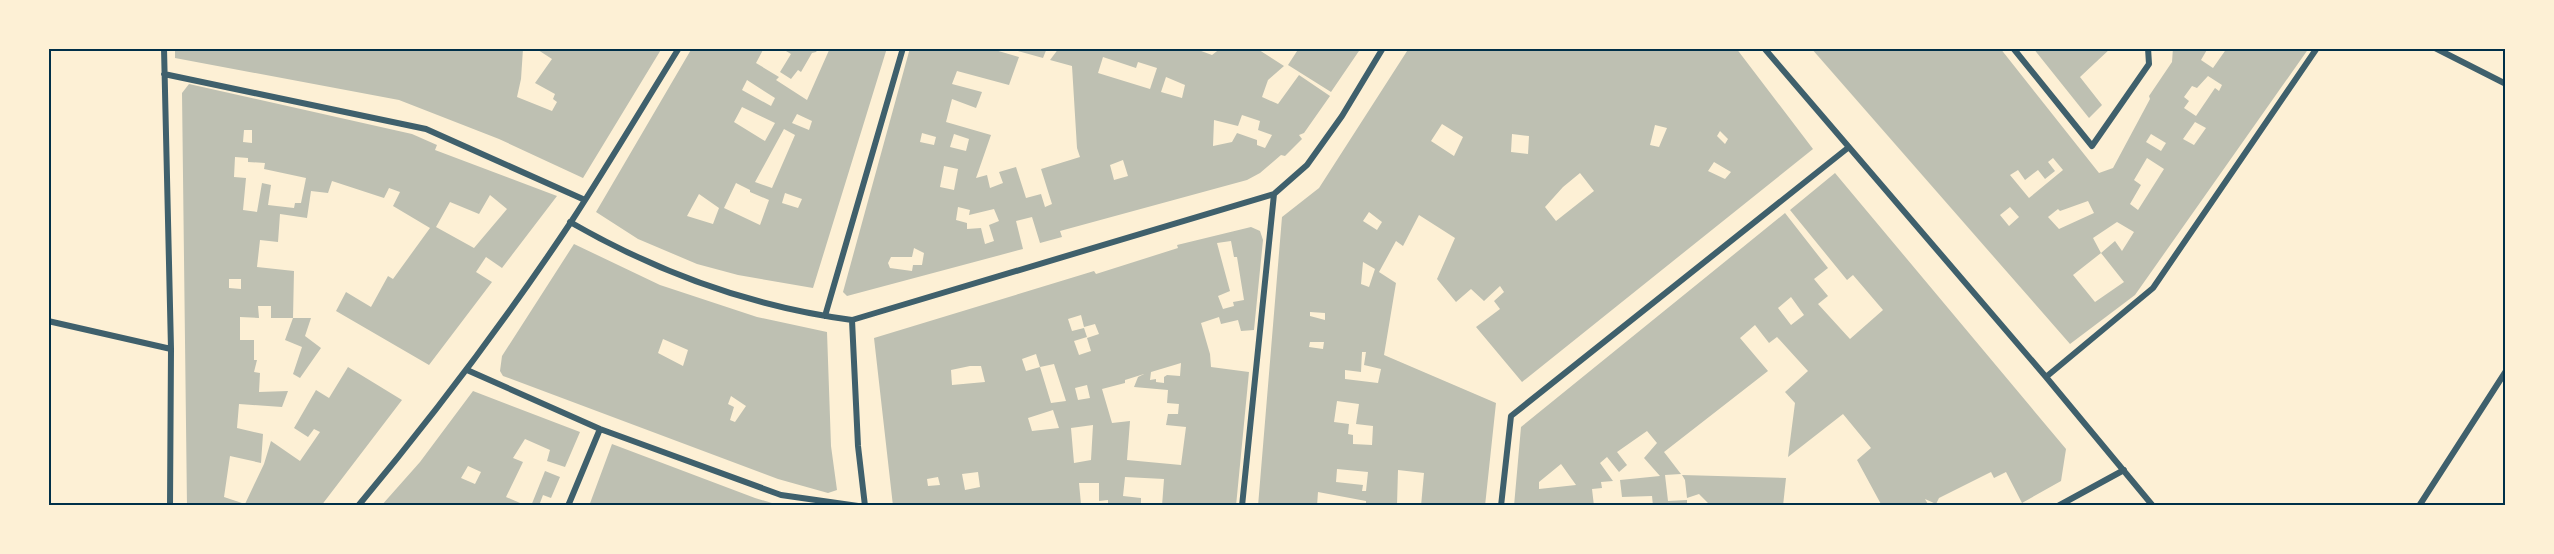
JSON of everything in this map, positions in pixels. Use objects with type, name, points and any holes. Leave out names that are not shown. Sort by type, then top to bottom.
[{"type":"street","points":[[164,48],[171,349],[170,506]]},
{"type":"street","points":[[358,506],[467,370],[585,200],[679,48]]},
{"type":"street","points":[[825,316],[903,48]]},
{"type":"street","points":[[570,222],[605,242],[676,275],[744,297],[852,320],[1274,194],[1307,165],[1342,116],[1383,48]]},
{"type":"street","points":[[1764,48],[2046,377],[2153,506]]},
{"type":"street","points":[[2013,48],[2092,146],[2149,64],[2148,48]]},
{"type":"street","points":[[2046,377],[2153,288],[2317,48]]},
{"type":"street","points":[[2435,48],[2447,51],[2506,84]]},
{"type":"street","points":[[164,74],[426,129],[585,200]]},
{"type":"street","points":[[1501,506],[1511,416],[1849,147]]},
{"type":"street","points":[[1242,506],[1274,194]]},
{"type":"street","points":[[852,320],[858,446],[865,506]]},
{"type":"street","points":[[48,321],[171,349]]},
{"type":"street","points":[[467,370],[600,429],[781,495],[858,506]]},
{"type":"street","points":[[2419,506],[2506,371]]},
{"type":"street","points":[[568,506],[600,429]]},
{"type":"street","points":[[2058,506],[2124,470]]},
{"type":"building","points":[[175,48],[520,48],[523,49],[517,97],[552,111],[557,102],[553,99],[555,94],[535,83],[552,59],[535,48],[662,48],[583,178],[499,139],[399,100],[175,58]]},
{"type":"building","points":[[692,48],[764,48],[756,63],[779,77],[776,80],[807,100],[830,48],[887,48],[813,288],[738,275],[697,264],[638,239],[596,212]],"holes":[[[747,80],[775,98],[771,106],[742,90]],[[742,107],[775,123],[765,141],[734,122]],[[797,114],[812,121],[809,130],[792,123]],[[784,129],[795,135],[772,188],[755,182]],[[736,183],[769,200],[760,225],[724,208]],[[785,193],[802,199],[798,208],[782,203]],[[699,194],[719,208],[713,224],[687,216]]]},
{"type":"building","points":[[781,48],[819,48],[812,53],[801,72],[798,70],[791,79],[780,72],[791,54]]},
{"type":"building","points":[[910,48],[996,48],[995,50],[1019,57],[1009,85],[957,71],[952,84],[982,92],[976,108],[952,99],[946,122],[991,135],[976,178],[987,175],[990,188],[1003,183],[999,172],[1016,167],[1026,198],[1041,194],[1045,207],[1052,204],[1041,169],[1080,157],[1077,148],[1072,66],[1050,60],[1059,48],[1193,48],[1212,55],[1221,48],[1256,48],[1284,66],[1268,80],[1262,97],[1278,104],[1299,75],[1330,96],[1304,133],[1299,135],[1302,139],[1285,156],[1281,155],[1260,173],[1247,180],[1060,231],[1062,237],[1040,243],[1032,217],[1016,221],[1023,249],[847,296],[843,292]],"holes":[[[1103,57],[1136,68],[1138,62],[1157,68],[1150,89],[1098,73]],[[1166,77],[1185,85],[1182,98],[1161,92]],[[1242,115],[1260,121],[1258,130],[1272,135],[1265,148],[1257,145],[1257,140],[1237,133],[1232,142],[1213,146],[1214,120],[1238,126]],[[922,133],[936,137],[934,145],[920,142]],[[954,134],[969,139],[966,151],[950,147]],[[1123,160],[1128,176],[1114,180],[1110,165]],[[944,166],[958,169],[954,190],[940,187]],[[958,207],[970,210],[969,215],[994,209],[999,221],[989,225],[994,241],[985,244],[981,228],[967,229],[967,223],[956,220]],[[914,248],[924,253],[922,265],[913,265],[912,271],[890,268],[888,263],[891,257],[912,257]]]},
{"type":"building","points":[[1007,48],[1047,48],[1043,58]]},
{"type":"building","points":[[1299,48],[1361,48],[1331,92],[1288,65]]},
{"type":"building","points":[[1409,48],[1736,48],[1813,149],[1522,382],[1476,327],[1500,309],[1494,301],[1504,292],[1500,286],[1484,301],[1471,289],[1456,302],[1437,279],[1455,238],[1419,215],[1403,246],[1396,241],[1379,272],[1396,283],[1384,355],[1496,403],[1485,506],[1421,506],[1424,473],[1398,470],[1397,505],[1366,503],[1366,501],[1318,492],[1317,506],[1258,506],[1282,217],[1319,188]],"holes":[[[1442,124],[1463,137],[1454,156],[1431,141]],[[1655,125],[1667,128],[1659,147],[1650,145]],[[1720,131],[1728,139],[1725,144],[1717,136]],[[1512,134],[1529,136],[1528,154],[1511,152]],[[1714,162],[1731,172],[1725,179],[1708,171]],[[1580,173],[1594,191],[1556,221],[1545,207],[1563,187]],[[1369,212],[1382,222],[1377,230],[1363,221]],[[1363,262],[1375,269],[1369,287],[1361,284]],[[1310,312],[1325,313],[1325,320],[1310,316]],[[1310,342],[1324,342],[1323,349],[1309,347]],[[1362,352],[1366,352],[1364,365],[1381,369],[1378,383],[1345,379],[1345,370],[1361,372]],[[1337,401],[1359,404],[1356,424],[1373,426],[1372,445],[1353,444],[1353,435],[1348,434],[1349,424],[1334,422]],[[1337,469],[1368,472],[1366,491],[1362,491],[1363,485],[1336,482]]]},
{"type":"building","points":[[1811,48],[2000,48],[2099,173],[2113,168],[2150,99],[2149,96],[2172,62],[2173,48],[2208,48],[2201,60],[2213,68],[2227,48],[2309,48],[2135,295],[2070,344]],"holes":[[[2208,76],[2222,85],[2219,91],[2215,88],[2196,116],[2184,108],[2189,101],[2184,97],[2192,86],[2197,88]],[[2195,122],[2206,128],[2194,145],[2183,139]],[[2151,134],[2166,143],[2161,151],[2146,142]],[[2053,158],[2063,170],[2029,198],[2010,175],[2018,170],[2025,180],[2038,170],[2045,179],[2055,171],[2048,162]],[[2147,158],[2164,169],[2138,210],[2130,204],[2141,185],[2134,180]],[[2088,201],[2094,213],[2059,229],[2048,217],[2058,209],[2060,211]],[[2010,207],[2019,217],[2009,226],[2000,215]],[[2117,222],[2134,232],[2122,251],[2115,241],[2101,253],[2093,238]],[[2101,253],[2124,282],[2095,302],[2073,275]]]},
{"type":"building","points":[[2033,48],[2111,48],[2080,77],[2102,105],[2089,118]]},
{"type":"building","points":[[189,84],[412,134],[437,145],[435,150],[557,196],[502,268],[486,257],[476,272],[492,282],[429,365],[336,311],[346,292],[371,307],[388,276],[393,279],[430,228],[393,206],[400,192],[389,188],[384,198],[332,181],[328,193],[311,191],[307,218],[280,214],[278,242],[260,240],[257,267],[294,271],[293,318],[271,318],[271,306],[258,306],[259,318],[240,317],[240,340],[254,340],[254,360],[257,360],[254,372],[260,373],[259,392],[288,391],[282,407],[239,404],[237,428],[263,434],[261,463],[230,456],[224,497],[245,504],[264,464],[271,441],[300,461],[320,432],[314,429],[308,437],[294,428],[316,390],[329,398],[348,367],[402,400],[321,506],[187,506],[182,93]],"holes":[[[244,130],[252,130],[252,143],[243,142]],[[235,157],[248,158],[248,162],[265,163],[264,169],[306,178],[301,203],[295,203],[294,208],[268,205],[271,185],[262,183],[257,212],[243,210],[246,178],[234,177]],[[490,195],[507,209],[474,248],[436,227],[450,202],[479,214]],[[229,279],[241,279],[241,289],[229,288]]]},
{"type":"building","points":[[1835,173],[2066,449],[2061,481],[2022,503],[2006,472],[1994,478],[1991,472],[1939,498],[1936,504],[1925,499],[1929,506],[1882,506],[1857,460],[1871,448],[1843,414],[1788,457],[1795,403],[1785,392],[1808,371],[1777,337],[1769,343],[1755,325],[1740,338],[1768,371],[1664,452],[1681,474],[1665,475],[1668,501],[1687,500],[1687,506],[1653,506],[1652,496],[1622,497],[1620,480],[1660,476],[1644,458],[1657,443],[1647,431],[1617,452],[1627,465],[1619,472],[1607,457],[1600,463],[1613,481],[1601,482],[1602,488],[1592,489],[1594,506],[1578,506],[1578,504],[1514,506],[1521,427],[1785,213],[1828,268],[1814,279],[1828,296],[1818,304],[1850,339],[1883,310],[1853,275],[1847,280],[1790,210]],"holes":[[[1791,297],[1804,315],[1791,325],[1778,308]],[[1561,464],[1576,485],[1539,489],[1539,482]]]},
{"type":"building","points":[[1251,227],[1260,231],[1263,240],[1254,330],[1241,331],[1238,320],[1221,324],[1219,317],[1201,323],[1210,354],[1211,367],[1249,372],[1236,506],[1162,506],[1164,479],[1125,477],[1123,496],[1141,498],[1141,506],[1108,506],[1108,500],[1099,501],[1099,483],[1079,483],[1081,504],[893,506],[874,338],[1094,271],[1096,274],[1178,248],[1177,245]],"holes":[[[1231,241],[1234,257],[1237,257],[1244,300],[1233,302],[1234,306],[1223,309],[1218,296],[1230,291],[1217,243]],[[1081,315],[1084,327],[1095,324],[1099,334],[1087,338],[1091,351],[1079,355],[1074,341],[1087,337],[1084,328],[1072,331],[1068,319]],[[1036,354],[1040,367],[1026,371],[1022,359]],[[1181,363],[1180,376],[1167,375],[1164,377],[1164,383],[1156,382],[1156,379],[1150,380],[1151,372]],[[1054,364],[1066,401],[1051,403],[1040,367]],[[981,366],[985,382],[952,385],[951,370]],[[1144,374],[1138,377],[1134,387],[1168,390],[1167,403],[1179,404],[1178,414],[1168,414],[1166,425],[1186,427],[1181,465],[1127,460],[1130,421],[1112,423],[1102,389],[1125,383],[1125,380]],[[1087,385],[1090,398],[1078,400],[1075,388]],[[1053,410],[1059,428],[1032,431],[1028,418]],[[1093,425],[1091,460],[1074,463],[1071,428]],[[978,472],[980,487],[965,490],[962,474]],[[938,477],[940,485],[928,486],[927,479]]]},
{"type":"building","points":[[574,244],[660,285],[757,317],[827,332],[831,446],[837,490],[828,493],[778,479],[503,376],[500,371],[502,356]],"holes":[[[663,339],[688,350],[683,366],[658,353]],[[731,396],[746,406],[735,422],[730,420],[734,407],[728,404]]]},
{"type":"building","points":[[293,318],[311,318],[305,336],[321,348],[300,378],[293,374],[302,347],[285,340]]},
{"type":"building","points":[[473,391],[580,432],[565,467],[547,461],[550,450],[525,439],[513,458],[523,462],[506,497],[527,506],[381,506],[420,462]],"holes":[[[468,466],[481,472],[475,484],[461,478]]]},
{"type":"building","points":[[612,444],[755,498],[782,506],[589,506]]},
{"type":"building","points":[[545,471],[560,477],[551,498],[543,495],[540,503],[546,506],[531,506]]},
{"type":"building","points":[[1682,475],[1786,478],[1783,506],[1711,506],[1699,494],[1687,498],[1685,480]]}]
